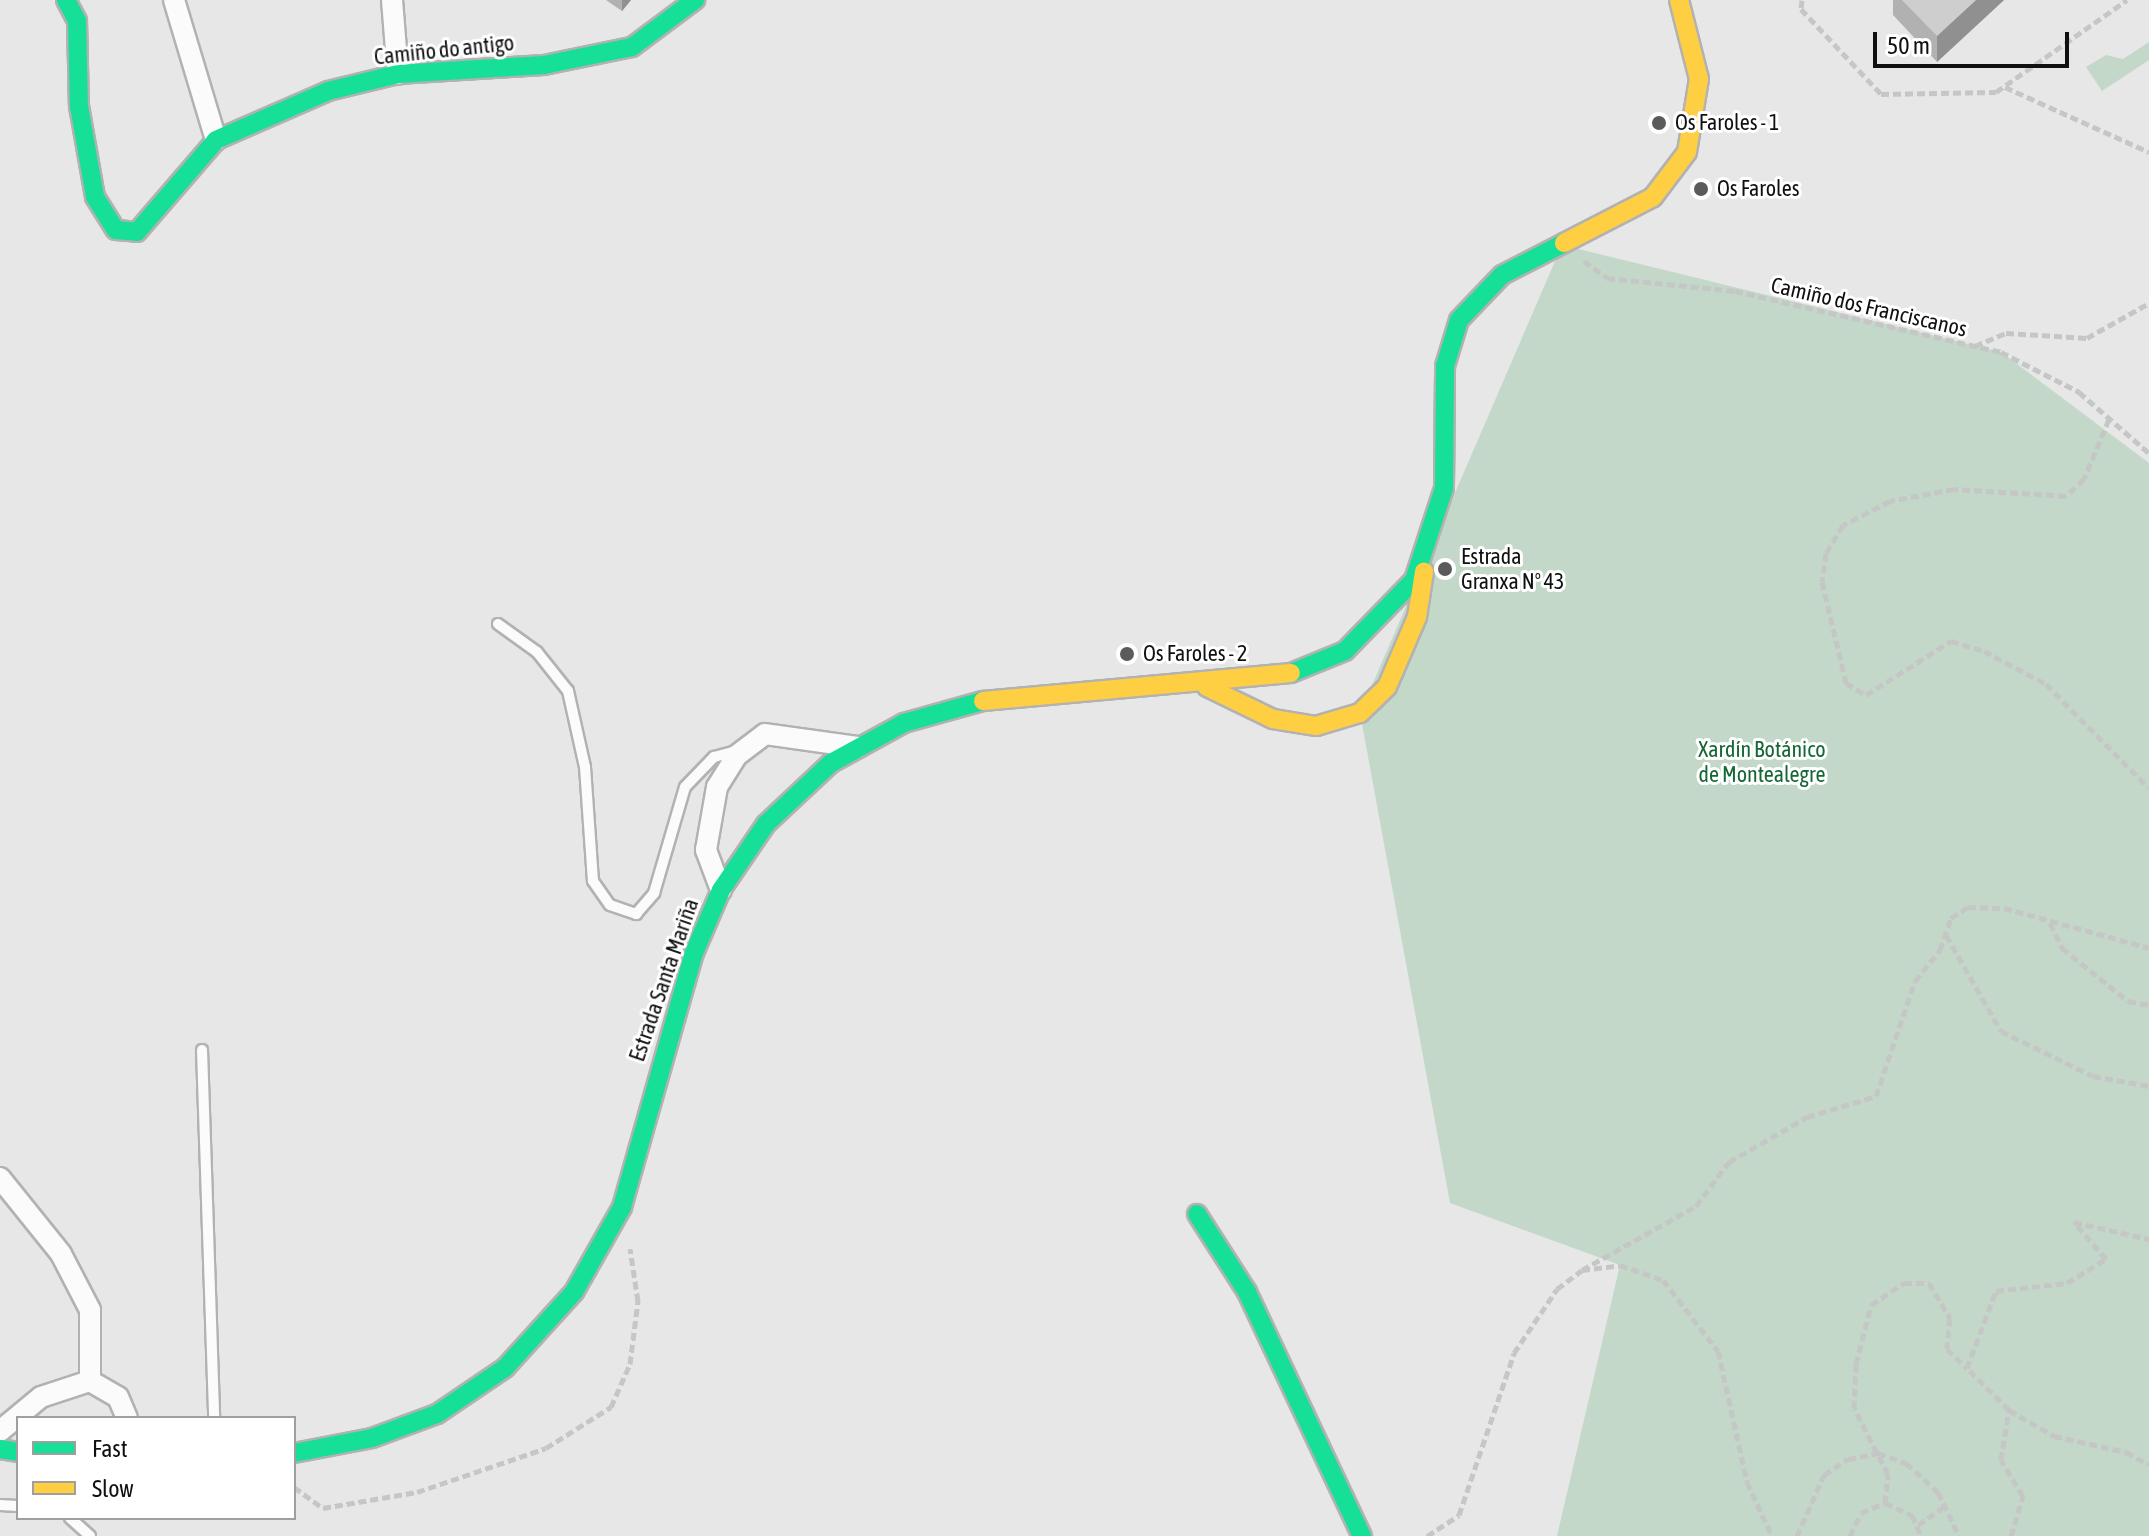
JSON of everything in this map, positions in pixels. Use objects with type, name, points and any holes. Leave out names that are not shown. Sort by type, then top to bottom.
[{"type":"main road","name":"Camiño do antigo","points":[[66,0],[77,21],[79,106],[95,197],[116,230],[137,232],[216,140],[328,91],[398,74],[544,65],[632,47],[695,0]]},
{"type":"main road","name":"Estrada Santa Mariña","points":[[296,1453],[411,1425],[495,1375],[574,1292],[622,1207],[694,953],[721,890],[787,800],[858,747],[938,710],[995,697],[1205,686],[1289,674],[1345,651],[1392,610],[1426,555],[1444,488],[1445,366],[1459,320],[1502,275],[1653,197],[1687,152],[1699,79],[1679,0]]},
{"type":"main road","points":[[1205,686],[1273,719],[1316,726],[1360,713],[1387,687],[1417,617],[1426,555]]},
{"type":"main road","points":[[1197,1214],[1247,1292],[1362,1536]]},
{"type":"street","points":[[174,0],[216,140]]},
{"type":"street","points":[[392,0],[398,74]]},
{"type":"street","points":[[721,890],[706,850],[717,787],[745,749],[765,734],[858,747]]},
{"type":"street","points":[[0,1178],[61,1254],[90,1310],[90,1381]]},
{"type":"street","points":[[18,1416],[41,1397],[90,1381],[118,1397],[126,1416]]},
{"type":"street","points":[[0,1431],[16,1418]]},
{"type":"lane","points":[[498,624],[537,652],[568,691],[585,767],[593,881],[610,905],[636,914],[654,893],[685,787],[714,757],[745,749]]},
{"type":"lane","points":[[202,1050],[214,1416]]},
{"type":"lane","points":[[72,1520],[90,1536]]},
{"type":"path","points":[[1802,0],[1801,9],[1881,94],[2004,86],[2149,152]]},
{"type":"path","points":[[2004,86],[2127,0]]},
{"type":"path","name":"Camiño dos Franciscanos","points":[[1562,245],[1607,278],[1735,291],[1973,347],[2038,368],[2109,419],[2149,453]]},
{"type":"path","points":[[1973,347],[2006,333],[2087,338],[2149,303]]},
{"type":"path","points":[[2109,419],[2084,479],[2066,496],[1954,489],[1890,501],[1843,525],[1826,553],[1822,582],[1846,683],[1866,695],[1951,641],[1984,651],[2046,684],[2149,788]]},
{"type":"path","points":[[1427,1536],[1459,1515],[1514,1353],[1557,1289],[1582,1270],[1696,1206],[1729,1162],[1807,1117],[1876,1096],[1915,981],[1945,934],[1951,918],[1968,907],[2004,908],[2149,948]]},
{"type":"path","points":[[2050,923],[2062,948],[2128,1001],[2149,1005]]},
{"type":"path","points":[[1945,934],[2001,1031],[2093,1076],[2149,1086]]},
{"type":"path","points":[[296,1488],[323,1508],[417,1492],[546,1448],[611,1407],[630,1364],[638,1301],[622,1207]]},
{"type":"path","points":[[1967,1368],[1996,1291],[2067,1283],[2106,1259],[2074,1222],[2149,1239]]},
{"type":"path","points":[[1582,1270],[1620,1265],[1663,1280],[1694,1313],[1718,1351],[1747,1482],[1772,1536]]},
{"type":"path","points":[[1885,1503],[1888,1474],[1854,1408],[1853,1386],[1871,1305],[1904,1283],[1929,1283],[1950,1318],[1947,1349],[2009,1410],[2054,1436],[2126,1452],[2149,1465]]},
{"type":"path","points":[[2009,1410],[2001,1460],[2023,1496],[2011,1536]]},
{"type":"path","points":[[1797,1536],[1824,1475],[1848,1459],[1878,1453],[1906,1463],[1945,1506],[1959,1536]]},
{"type":"path","points":[[1850,1536],[1861,1513],[1885,1503],[1903,1508],[1918,1525],[1921,1536]]},
{"type":"path","points":[[1918,1525],[1945,1506]]},
{"type":"green space","points":[[2149,42],[2149,60],[2102,91],[2086,67],[2106,55],[2123,59]]},
{"type":"green space","name":"Xardín Botánico de Montealegre","points":[[1562,245],[2001,352],[2149,463],[2149,1536],[1557,1536],[1620,1265],[1450,1203],[1360,713]]},
{"type":"building","points":[[1902,0],[1976,0],[1937,36]]},
{"type":"traffic: fast","points":[[66,0],[77,21],[79,106],[95,197],[116,230],[137,232],[216,140],[328,91],[398,74],[544,65],[632,47],[695,0]]},
{"type":"traffic: fast","points":[[1291,673],[1345,651],[1414,580],[1444,488],[1445,366],[1459,320],[1502,275],[1564,243]]},
{"type":"traffic: fast","points":[[296,1453],[372,1438],[437,1414],[505,1368],[574,1292],[622,1207],[694,953],[721,890],[766,824],[831,763],[904,723],[983,701]]},
{"type":"traffic: fast","points":[[1197,1214],[1247,1292],[1362,1536]]},
{"type":"traffic: fast","points":[[0,1449],[16,1452]]},
{"type":"traffic: slow","points":[[1564,243],[1653,197],[1687,152],[1699,79],[1679,0]]},
{"type":"traffic: slow","points":[[1207,687],[1273,719],[1316,726],[1360,713],[1387,687],[1417,617],[1424,572]]},
{"type":"traffic: slow","points":[[983,701],[1291,673]]},
{"type":"place","name":"Os Faroles - 1","points":[[1659,123]]},
{"type":"place","name":"Os Faroles","points":[[1701,189]]},
{"type":"place","name":"Estrada Granxa Nº 43","points":[[1445,569]]},
{"type":"place","name":"Os Faroles - 2","points":[[1127,654]]}]
